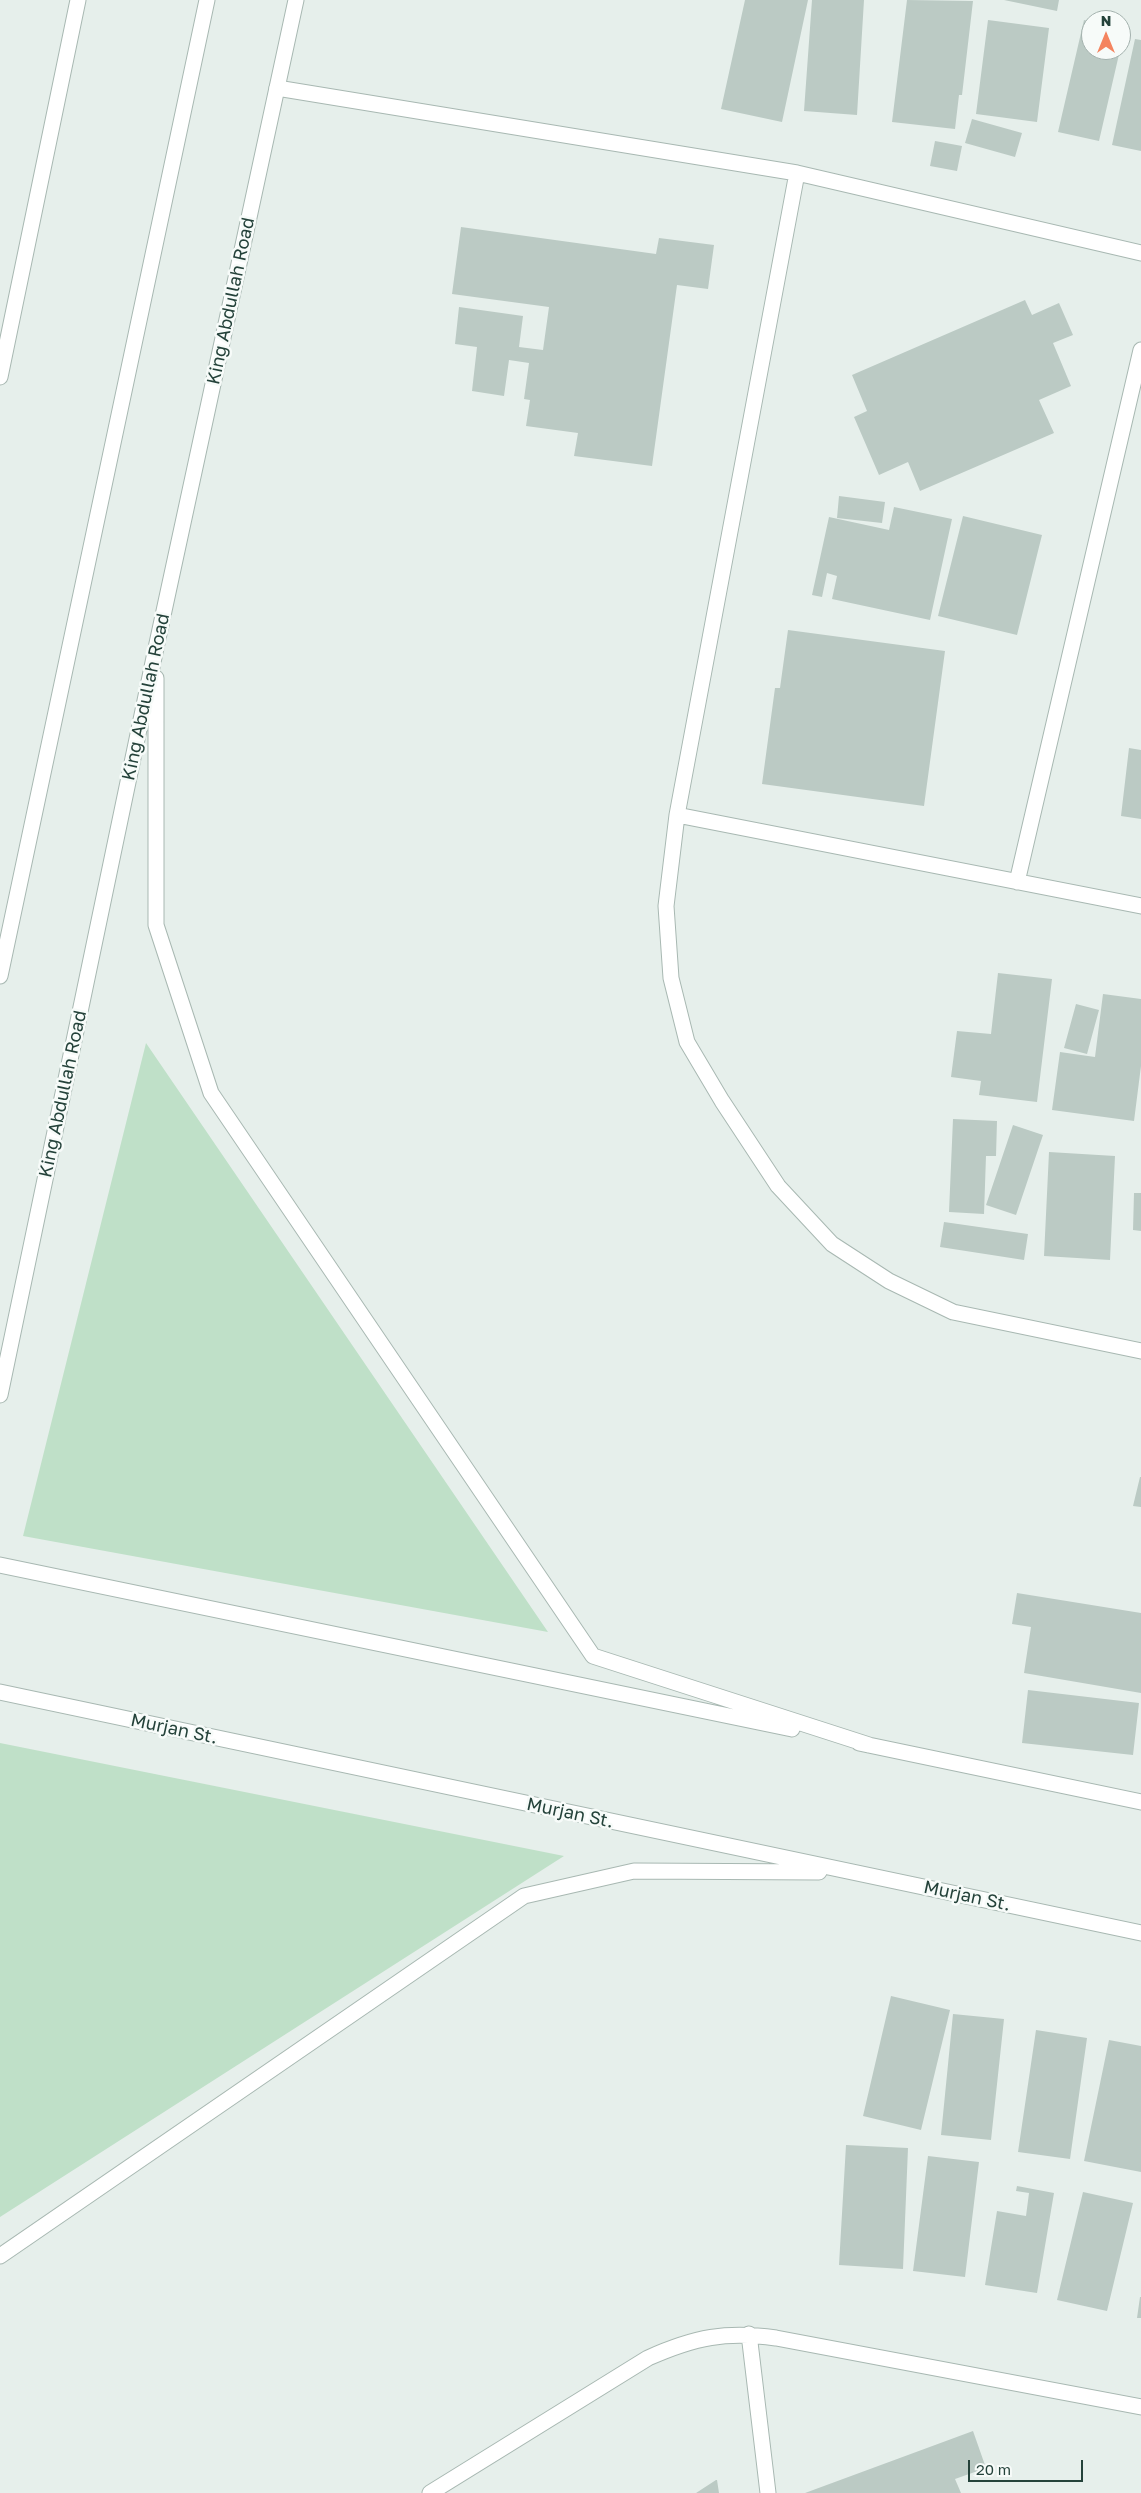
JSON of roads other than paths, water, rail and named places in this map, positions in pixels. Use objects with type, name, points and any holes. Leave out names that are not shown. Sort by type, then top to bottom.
[{"type":"street","points":[[0,377],[78,0]]},
{"type":"street","points":[[0,976],[207,0]]},
{"type":"street","name":"King Abdullah Road","points":[[0,1396],[156,648],[296,0]]},
{"type":"street","points":[[277,88],[797,173],[1141,253]]},
{"type":"street","points":[[797,173],[676,815],[666,906],[671,978],[687,1042],[722,1101],[778,1186],[832,1244],[889,1280],[953,1312],[1141,1351]]},
{"type":"street","points":[[1017,882],[1141,350]]},
{"type":"street","points":[[156,648],[156,925],[211,1092],[593,1656],[869,1745]]},
{"type":"street","points":[[676,815],[1141,906]]},
{"type":"street","points":[[0,1565],[1141,1802]]},
{"type":"street","name":"Murjan St.","points":[[0,1692],[1141,1933]]},
{"type":"street","points":[[0,2256],[524,1896],[634,1871],[852,1872]]},
{"type":"street","points":[[430,2493],[648,2358],[682,2343],[718,2336],[749,2334],[1141,2407]]},
{"type":"street","points":[[749,2334],[768,2493]]}]
